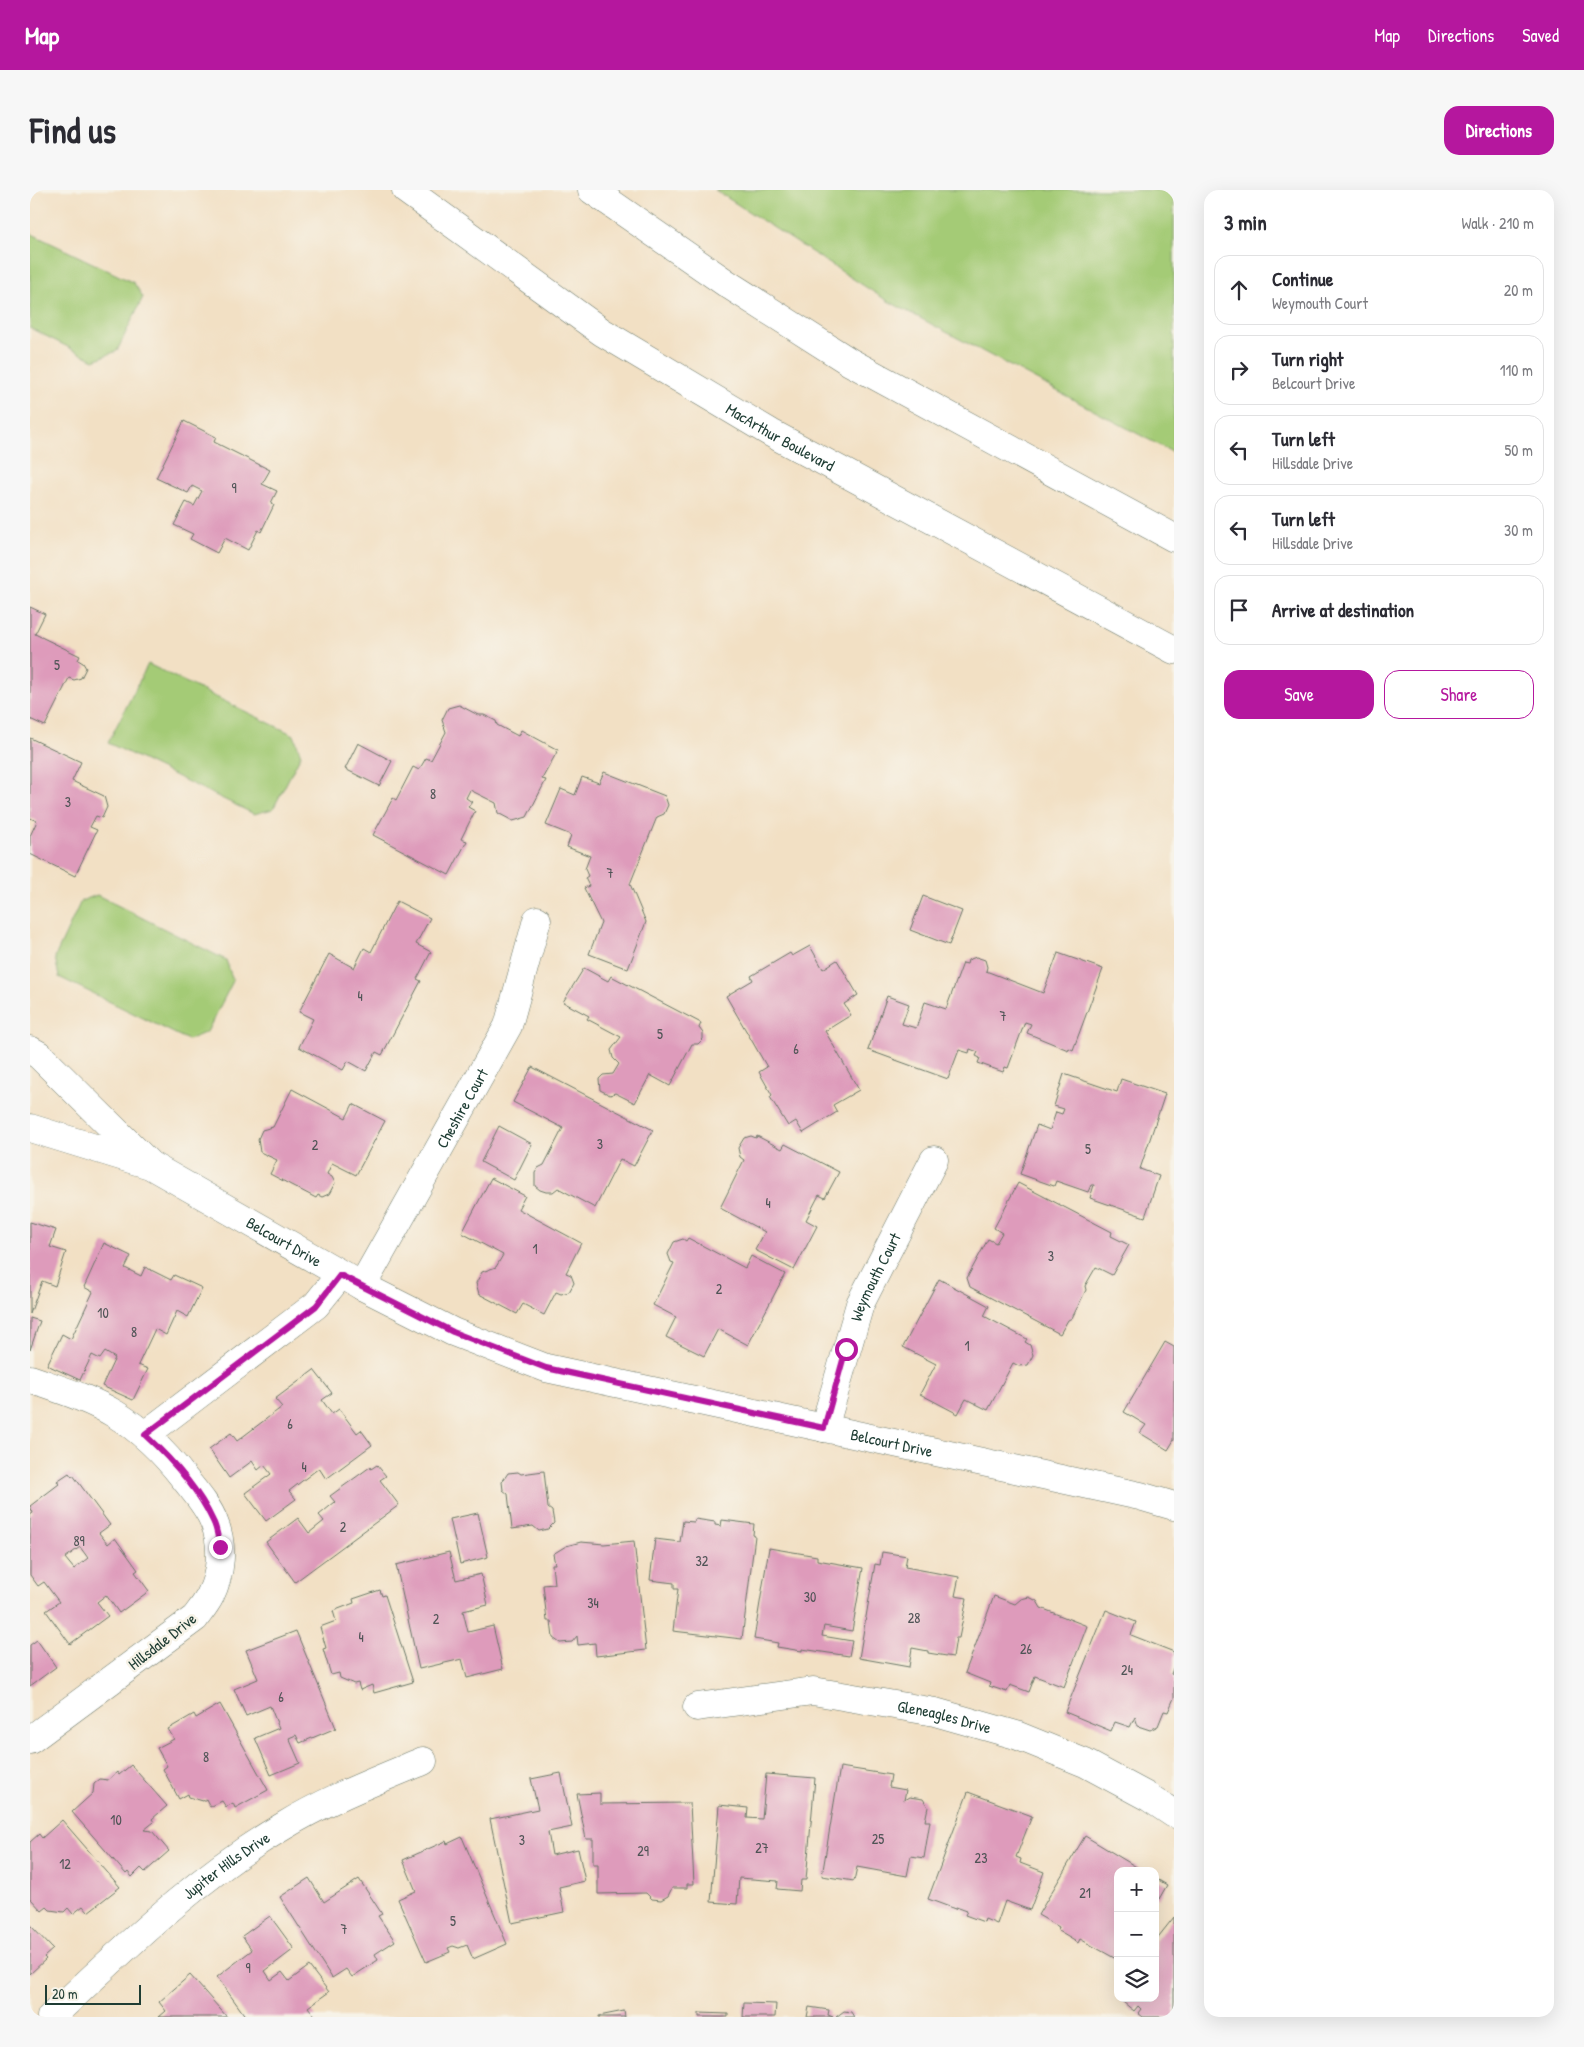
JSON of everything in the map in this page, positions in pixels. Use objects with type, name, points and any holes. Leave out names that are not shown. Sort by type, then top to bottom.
[{"type":"street","name":"MacArthur Boulevard","points":[[406,190],[619,342],[771,432],[1174,650]]},
{"type":"street","points":[[592,190],[726,284],[850,362],[1174,538]]},
{"type":"street","name":"Cheshire Court","points":[[351,1280],[508,1026],[538,920]]},
{"type":"street","name":"Belcourt Drive","points":[[30,1050],[38,1055],[150,1165]]},
{"type":"street","name":"Belcourt Drive","points":[[30,1128],[150,1165],[351,1280],[453,1332],[546,1368],[1140,1496],[1174,1506]]},
{"type":"street","name":"Weymouth Court","points":[[824,1428],[860,1304],[934,1160]]},
{"type":"street","points":[[145,1435],[351,1280]]},
{"type":"street","name":"Hillsdale Drive","points":[[30,1379],[76,1395],[113,1412],[145,1435],[164,1452],[203,1503],[214,1522],[220,1547],[219,1573],[210,1597],[194,1618],[30,1740]]},
{"type":"street","name":"Gleneagles Drive","points":[[697,1707],[813,1691],[935,1712],[1016,1735],[1085,1763],[1150,1798],[1174,1814]]},
{"type":"street","name":"Jupiter Hills Drive","points":[[58,2015],[144,1929],[210,1874],[282,1826],[350,1791],[423,1761]]},
{"type":"green space","points":[[715,190],[1174,190],[1174,453],[886,300]]},
{"type":"green space","points":[[30,233],[134,283],[143,297],[117,351],[94,360],[30,328]]},
{"type":"green space","points":[[148,664],[294,735],[301,755],[273,809],[254,814],[108,743]]},
{"type":"green space","points":[[97,895],[226,960],[233,981],[207,1032],[188,1040],[59,977],[55,957],[81,901]]},
{"type":"building","points":[[184,421],[216,437],[214,442],[270,470],[262,484],[277,491],[271,503],[274,505],[261,532],[258,530],[248,550],[225,538],[217,553],[190,539],[193,534],[174,525],[186,502],[194,506],[202,491],[192,486],[188,493],[156,478]]},
{"type":"building","points":[[30,607],[45,614],[35,634],[80,656],[78,660],[86,668],[81,678],[74,680],[69,678],[45,726],[30,719]]},
{"type":"building","points":[[459,705],[478,715],[484,715],[496,721],[497,725],[518,736],[521,730],[558,750],[542,779],[546,780],[527,817],[513,821],[498,813],[496,803],[470,790],[466,798],[472,802],[468,807],[475,811],[461,839],[467,841],[449,875],[373,835],[393,798],[396,800],[413,767],[419,770],[426,758],[431,760],[446,732],[442,720],[448,708]]},
{"type":"building","points":[[30,738],[81,762],[72,781],[104,796],[107,807],[102,818],[96,816],[90,827],[97,830],[75,876],[30,854],[30,836],[37,821],[30,818]]},
{"type":"building","points":[[358,743],[392,761],[379,786],[345,769]]},
{"type":"building","points":[[604,772],[665,796],[668,805],[664,814],[657,817],[630,884],[646,922],[628,969],[589,954],[601,923],[584,888],[589,886],[585,878],[588,876],[585,869],[590,856],[567,847],[571,835],[546,825],[561,789],[575,795],[582,777],[599,783]]},
{"type":"building","points":[[923,896],[962,911],[949,945],[910,930]]},
{"type":"building","points":[[397,901],[430,918],[416,944],[431,952],[417,979],[421,981],[382,1055],[376,1052],[366,1071],[348,1061],[343,1070],[299,1047],[313,1019],[299,1012],[329,954],[354,968],[364,948],[371,952]]},
{"type":"building","points":[[810,946],[823,969],[837,960],[858,995],[844,1004],[851,1015],[825,1031],[859,1090],[833,1105],[837,1112],[803,1133],[796,1121],[788,1126],[770,1097],[772,1095],[759,1072],[767,1067],[726,996],[753,980],[751,976],[790,953],[792,956]]},
{"type":"building","points":[[1058,953],[1103,969],[1073,1050],[1069,1048],[1068,1050],[1027,1033],[1031,1024],[1025,1022],[1008,1068],[1005,1067],[1003,1072],[978,1063],[980,1058],[976,1056],[978,1052],[970,1049],[969,1053],[959,1050],[948,1079],[868,1050],[887,996],[909,1004],[902,1024],[916,1028],[925,1002],[946,1009],[963,963],[967,964],[968,960],[976,957],[985,960],[986,971],[1043,993]]},
{"type":"building","points":[[584,968],[608,981],[611,976],[701,1023],[699,1028],[703,1033],[703,1039],[698,1044],[692,1044],[670,1086],[650,1075],[635,1103],[615,1093],[610,1095],[600,1090],[599,1079],[603,1075],[613,1074],[619,1064],[613,1058],[611,1050],[621,1037],[587,1019],[589,1016],[563,1002]]},
{"type":"building","points":[[532,1067],[653,1130],[634,1166],[620,1159],[595,1208],[558,1188],[553,1192],[546,1192],[535,1186],[535,1173],[538,1168],[544,1165],[563,1128],[513,1102]]},
{"type":"building","points":[[1064,1074],[1117,1092],[1121,1079],[1165,1094],[1140,1169],[1159,1176],[1145,1217],[1090,1198],[1094,1185],[1091,1185],[1088,1192],[1056,1181],[1054,1186],[1020,1174],[1037,1125],[1050,1130],[1056,1112],[1062,1114],[1064,1109],[1054,1106]]},
{"type":"building","points":[[292,1089],[346,1118],[353,1104],[385,1121],[356,1175],[332,1163],[327,1174],[332,1177],[335,1183],[329,1194],[322,1197],[318,1195],[316,1198],[270,1174],[277,1160],[260,1152],[258,1139],[262,1130],[273,1127]]},
{"type":"building","points":[[499,1126],[532,1144],[514,1180],[481,1162]]},
{"type":"building","points":[[751,1136],[756,1138],[757,1136],[782,1149],[785,1144],[839,1172],[825,1198],[819,1195],[806,1220],[817,1226],[794,1270],[755,1250],[765,1232],[720,1208],[744,1160],[740,1157],[738,1148],[744,1138]]},
{"type":"building","points":[[491,1178],[525,1196],[518,1209],[581,1243],[566,1273],[571,1275],[574,1283],[569,1292],[561,1294],[556,1292],[544,1315],[523,1304],[517,1314],[479,1294],[476,1283],[482,1272],[496,1267],[503,1255],[462,1233]]},
{"type":"building","points":[[1018,1183],[1112,1232],[1111,1236],[1129,1245],[1112,1275],[1096,1267],[1085,1286],[1086,1290],[1072,1318],[1068,1320],[1060,1334],[970,1287],[967,1278],[988,1239],[996,1243],[1002,1233],[994,1228]]},
{"type":"building","points":[[30,1222],[56,1230],[50,1247],[66,1252],[55,1286],[42,1281],[30,1314]]},
{"type":"building","points":[[688,1238],[745,1268],[751,1256],[785,1274],[748,1345],[718,1329],[704,1356],[666,1337],[676,1317],[653,1305],[674,1263],[671,1262],[668,1254],[674,1242],[683,1239],[686,1241]]},
{"type":"building","points":[[104,1243],[131,1256],[125,1268],[141,1276],[145,1267],[171,1280],[174,1275],[202,1288],[188,1317],[177,1311],[166,1335],[155,1329],[138,1365],[148,1369],[133,1400],[102,1386],[115,1358],[105,1352],[100,1359],[92,1355],[80,1380],[47,1365],[62,1334],[71,1339],[93,1292],[84,1287]]},
{"type":"building","points":[[939,1279],[989,1306],[984,1316],[1027,1339],[1025,1342],[1030,1345],[1033,1355],[1028,1365],[1019,1366],[1013,1363],[988,1410],[966,1399],[958,1414],[920,1394],[936,1364],[903,1347]]},
{"type":"building","points":[[30,1318],[40,1321],[30,1350]]},
{"type":"building","points":[[1165,1342],[1174,1347],[1174,1440],[1168,1450],[1140,1433],[1146,1425],[1124,1412]]},
{"type":"building","points":[[314,1370],[332,1393],[322,1400],[332,1414],[339,1409],[357,1433],[361,1430],[372,1445],[326,1479],[319,1468],[289,1491],[296,1499],[266,1521],[245,1493],[271,1474],[264,1465],[258,1470],[252,1461],[229,1478],[209,1449],[231,1433],[237,1441],[282,1407],[275,1399]]},
{"type":"building","points":[[377,1465],[386,1476],[380,1480],[399,1505],[295,1582],[266,1542],[298,1518],[309,1533],[324,1521],[319,1515],[335,1502],[330,1496],[370,1467],[371,1469]]},
{"type":"building","points":[[544,1471],[548,1508],[552,1511],[554,1523],[548,1529],[539,1531],[533,1526],[512,1529],[508,1494],[503,1490],[502,1482],[508,1473],[518,1472],[521,1474]]},
{"type":"building","points":[[69,1473],[72,1477],[73,1475],[110,1525],[99,1533],[108,1544],[115,1538],[138,1570],[135,1572],[149,1591],[119,1613],[106,1595],[97,1602],[108,1616],[70,1644],[46,1611],[59,1602],[44,1582],[38,1586],[30,1575],[30,1515],[33,1513],[30,1506],[59,1484],[57,1481]],"holes":[[[80,1547],[88,1558],[74,1569],[65,1558]]]},
{"type":"building","points":[[478,1513],[488,1557],[460,1564],[450,1519]]},
{"type":"building","points":[[695,1519],[715,1522],[715,1525],[721,1526],[722,1520],[754,1524],[753,1535],[755,1536],[742,1639],[673,1631],[678,1589],[674,1589],[674,1583],[650,1580],[655,1539],[680,1542],[683,1521],[694,1522]]},
{"type":"building","points":[[634,1541],[646,1650],[596,1656],[595,1643],[578,1645],[577,1636],[572,1642],[560,1643],[553,1638],[551,1621],[547,1621],[543,1585],[554,1584],[552,1564],[555,1564],[553,1554],[566,1546],[581,1542],[604,1544]]},
{"type":"building","points":[[769,1548],[817,1556],[817,1560],[863,1568],[852,1631],[824,1626],[822,1636],[852,1641],[849,1656],[777,1647],[778,1643],[754,1639]]},
{"type":"building","points":[[449,1552],[456,1580],[481,1574],[488,1605],[463,1611],[468,1632],[493,1626],[503,1669],[467,1678],[462,1659],[419,1669],[396,1565]]},
{"type":"building","points":[[882,1552],[907,1556],[905,1567],[959,1577],[955,1596],[967,1598],[953,1657],[912,1648],[909,1667],[859,1658],[875,1564],[880,1565]]},
{"type":"building","points":[[380,1590],[382,1596],[385,1595],[413,1682],[374,1693],[372,1685],[360,1690],[358,1683],[354,1684],[340,1678],[339,1673],[331,1675],[323,1649],[326,1648],[320,1627],[336,1621],[333,1611],[354,1603],[353,1599]]},
{"type":"building","points":[[994,1596],[1015,1604],[1021,1599],[1029,1597],[1037,1601],[1041,1608],[1087,1626],[1064,1687],[1035,1676],[1029,1692],[1010,1685],[1007,1692],[989,1686],[990,1683],[965,1673]]},
{"type":"building","points":[[1106,1610],[1136,1622],[1131,1635],[1174,1652],[1174,1666],[1171,1674],[1174,1675],[1174,1698],[1168,1712],[1164,1711],[1158,1726],[1150,1730],[1138,1726],[1135,1717],[1130,1727],[1115,1722],[1111,1731],[1065,1712]]},
{"type":"building","points":[[296,1631],[336,1728],[300,1743],[296,1735],[289,1738],[300,1763],[271,1775],[255,1738],[279,1728],[270,1706],[246,1716],[234,1689],[258,1679],[246,1650]]},
{"type":"building","points":[[37,1640],[56,1667],[30,1686],[30,1645]]},
{"type":"building","points":[[220,1704],[268,1790],[235,1808],[233,1803],[226,1807],[222,1801],[210,1807],[206,1799],[203,1801],[189,1797],[188,1794],[179,1799],[163,1769],[167,1766],[157,1748],[174,1739],[168,1729],[194,1714],[196,1718]]},
{"type":"building","points":[[131,1765],[167,1806],[152,1819],[154,1822],[144,1830],[152,1831],[169,1851],[145,1872],[141,1868],[132,1877],[128,1872],[126,1874],[72,1812],[93,1793],[94,1784],[100,1779],[108,1780],[117,1772],[119,1775]]},
{"type":"building","points":[[840,1767],[891,1775],[889,1787],[906,1790],[904,1800],[909,1797],[923,1799],[928,1807],[925,1821],[930,1821],[924,1858],[911,1856],[907,1876],[857,1867],[854,1881],[822,1876]]},
{"type":"building","points":[[561,1773],[572,1827],[548,1832],[552,1855],[578,1849],[585,1881],[559,1887],[564,1912],[512,1923],[490,1819],[538,1809],[531,1779]]},
{"type":"building","points":[[766,1774],[815,1778],[806,1880],[801,1880],[800,1891],[777,1889],[778,1881],[739,1878],[737,1904],[711,1902],[719,1805],[748,1808],[747,1818],[762,1819]]},
{"type":"building","points":[[968,1792],[1032,1816],[1016,1857],[1021,1859],[1020,1863],[1044,1872],[1030,1910],[1005,1901],[997,1924],[985,1919],[984,1922],[965,1915],[967,1911],[956,1907],[955,1909],[928,1899]]},
{"type":"building","points":[[600,1793],[600,1804],[690,1803],[694,1884],[687,1884],[687,1888],[672,1888],[668,1896],[661,1900],[652,1899],[646,1893],[598,1894],[598,1864],[593,1864],[593,1839],[586,1839],[577,1794]]},
{"type":"building","points":[[62,1820],[120,1887],[88,1912],[83,1906],[73,1914],[68,1908],[64,1912],[50,1910],[47,1907],[42,1911],[30,1898],[30,1842],[39,1834],[42,1838]]},
{"type":"building","points":[[1085,1836],[1136,1867],[1114,1867],[1114,1958],[1080,1939],[1078,1943],[1058,1931],[1059,1927],[1038,1915]]},
{"type":"building","points":[[462,1837],[507,1944],[473,1959],[467,1945],[459,1948],[453,1946],[448,1948],[450,1952],[426,1962],[398,1899],[416,1891],[403,1860],[446,1841],[447,1844]]},
{"type":"building","points":[[309,1878],[324,1902],[359,1879],[382,1914],[378,1916],[395,1941],[375,1954],[378,1960],[352,1977],[346,1969],[332,1978],[280,1897]]},
{"type":"building","points":[[1159,1880],[1167,1885],[1159,1899]]},
{"type":"building","points":[[270,1916],[294,1949],[265,1971],[271,1980],[282,1972],[289,1981],[309,1966],[329,1992],[308,2007],[316,2017],[246,2017],[217,1977],[252,1950],[242,1936]]},
{"type":"building","points":[[1174,1917],[1174,2017],[1143,2017],[1138,2013],[1141,2009],[1138,2006],[1134,2011],[1123,2002],[1159,2002],[1159,1936]]},
{"type":"building","points":[[30,1925],[53,1949],[44,1957],[46,1959],[30,1974]]},
{"type":"building","points":[[190,1975],[227,2017],[159,2017],[166,2011],[159,2002]]},
{"type":"building","points":[[744,2003],[776,2004],[775,2017],[743,2017]]},
{"type":"building","points":[[809,2007],[829,2010],[828,2015],[833,2017],[807,2017]]},
{"type":"building","points":[[624,2011],[625,2017],[599,2017],[599,2016]]},
{"type":"building","points":[[844,2011],[851,2012],[854,2017],[836,2017]]},
{"type":"building","points":[[699,2013],[728,2014],[728,2017],[699,2017]]},
{"type":"route","points":[[220,1547],[214,1522],[203,1503],[164,1452],[145,1435],[316,1306],[340,1275],[453,1332],[546,1368],[824,1428],[846,1349]]}]
